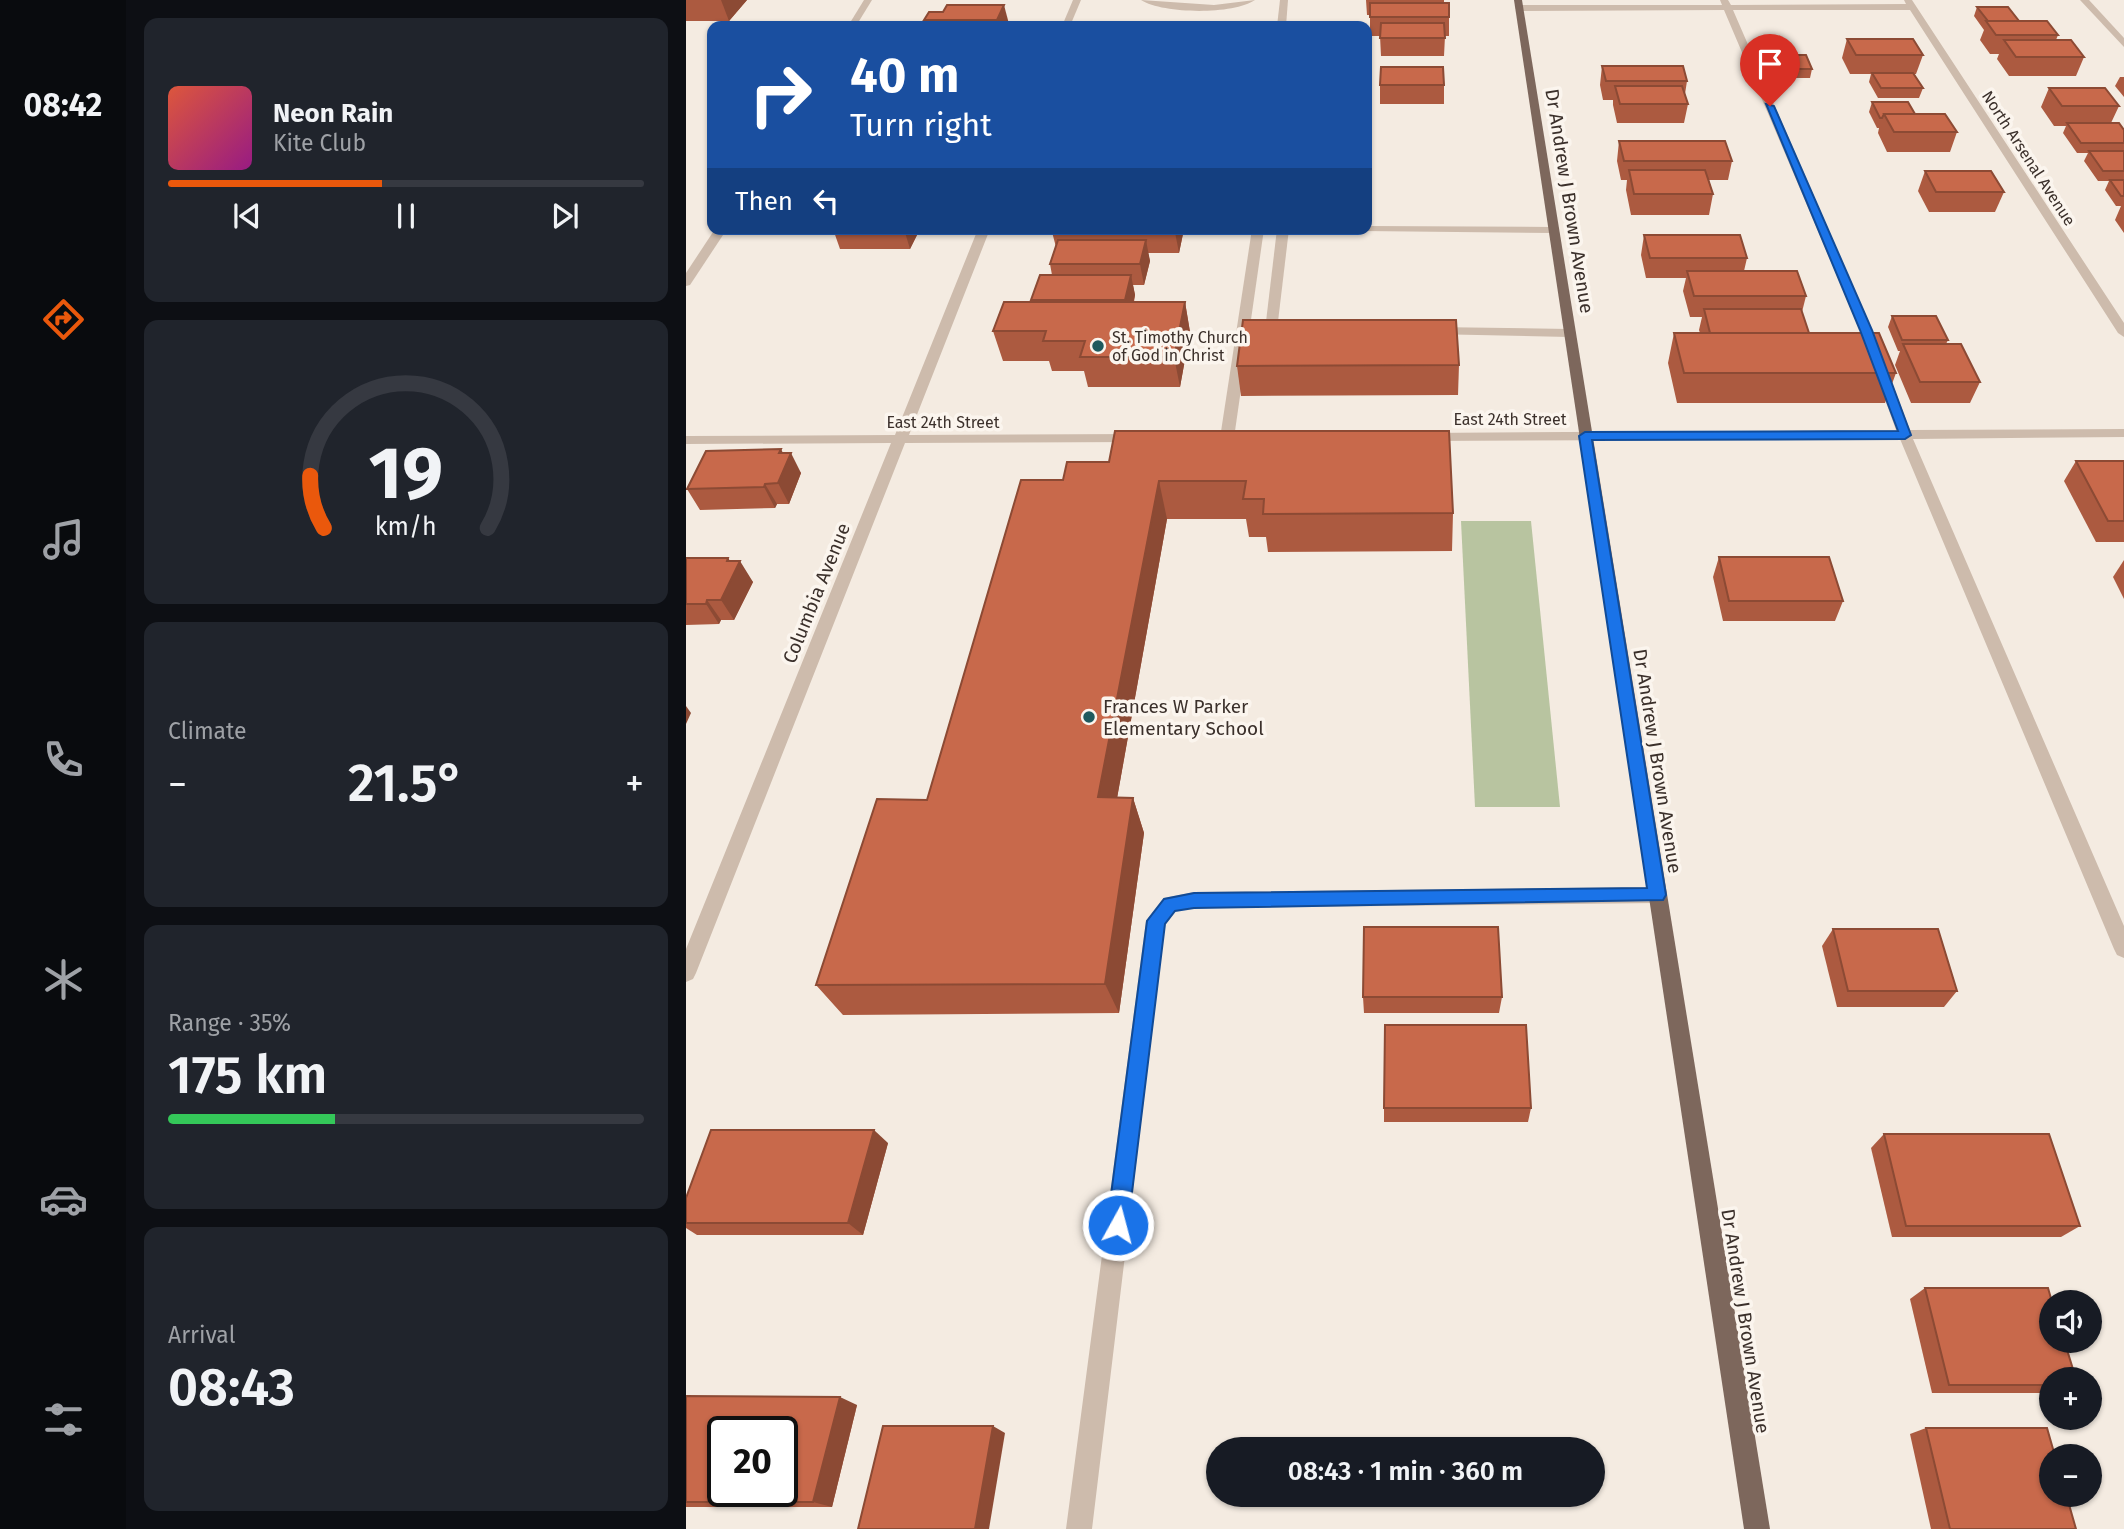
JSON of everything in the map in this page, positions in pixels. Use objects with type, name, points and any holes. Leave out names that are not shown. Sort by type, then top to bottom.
[{"type":"main road","name":"Dr Andrew J Brown Avenue","points":[[1518,4],[1757,1529]]},
{"type":"street","points":[[855,21],[868,0]]},
{"type":"street","points":[[1068,21],[1077,0]]},
{"type":"street","points":[[1145,0],[1168,6],[1240,6],[1251,0]]},
{"type":"street","points":[[1282,21],[1284,0]]},
{"type":"street","points":[[2084,0],[2124,44]]},
{"type":"street","points":[[1518,4],[1910,4]]},
{"type":"street","points":[[1725,4],[1866,330],[1905,435],[2124,949]]},
{"type":"street","name":"North Arsenal Avenue","points":[[1910,4],[2124,333]]},
{"type":"street","points":[[1372,229],[1553,230]]},
{"type":"street","points":[[686,282],[717,235]]},
{"type":"street","name":"Columbia Avenue","points":[[686,973],[983,235]]},
{"type":"street","points":[[1227,438],[1257,235]]},
{"type":"street","points":[[1243,330],[1278,330],[1283,235]]},
{"type":"street","points":[[1421,331],[1569,333]]},
{"type":"street","name":"East 24th Street","points":[[1408,437],[2124,433]]},
{"type":"street","name":"East 24th Street","points":[[686,440],[1146,438]]},
{"type":"street","points":[[1079,1529],[1156,921],[1171,904],[1194,901],[1657,895]]},
{"type":"green space","points":[[1461,521],[1531,521],[1560,807],[1475,807]]},
{"type":"building","points":[[1370,3],[1449,3],[1449,17],[1370,17]]},
{"type":"building","points":[[947,5],[1004,5],[997,20],[924,20],[929,12],[943,12]]},
{"type":"building","points":[[1977,7],[2008,7],[2019,21],[1988,21]]},
{"type":"building","points":[[1986,21],[2047,21],[2058,35],[1996,35]]},
{"type":"building","points":[[1381,23],[1444,23],[1445,38],[1380,38]]},
{"type":"building","points":[[1847,39],[1913,39],[1923,55],[1856,55]]},
{"type":"building","points":[[2004,40],[2071,40],[2084,57],[2016,57]]},
{"type":"building","points":[[1767,55],[1806,55],[1812,69],[1773,69]]},
{"type":"building","points":[[1602,66],[1683,66],[1687,81],[1606,81]]},
{"type":"building","points":[[1381,67],[1443,67],[1444,85],[1380,85]]},
{"type":"building","points":[[1872,73],[1913,73],[1923,88],[1881,88]]},
{"type":"building","points":[[1615,86],[1682,86],[1688,104],[1620,104]]},
{"type":"building","points":[[2049,88],[2105,88],[2119,106],[2062,106]]},
{"type":"building","points":[[1872,102],[1908,102],[1915,114],[1884,114],[1880,118]]},
{"type":"building","points":[[1884,114],[1945,114],[1957,132],[1894,132]]},
{"type":"building","points":[[2067,123],[2119,123],[2124,130],[2124,143],[2081,143]]},
{"type":"building","points":[[1619,141],[1725,141],[1732,161],[1624,161]]},
{"type":"building","points":[[2089,151],[2124,151],[2124,171],[2103,171]]},
{"type":"building","points":[[1629,170],[1705,170],[1713,194],[1634,194]]},
{"type":"building","points":[[1925,171],[1991,171],[2004,192],[1936,192]]},
{"type":"building","points":[[2110,180],[2124,180],[2124,196],[2121,196]]},
{"type":"building","points":[[1644,235],[1740,235],[1747,258],[1650,258]]},
{"type":"building","points":[[1058,240],[1146,240],[1140,264],[1050,264]]},
{"type":"building","points":[[1687,271],[1797,271],[1806,296],[1694,296]]},
{"type":"building","points":[[1040,275],[1131,275],[1125,300],[1031,300]]},
{"type":"building","points":[[1004,302],[1185,302],[1174,357],[1080,357],[1085,341],[1043,341],[1046,331],[993,331]]},
{"type":"building","points":[[1704,309],[1801,309],[1809,333],[1710,333]]},
{"type":"building","points":[[1892,316],[1936,316],[1948,340],[1902,340]]},
{"type":"building","points":[[1243,320],[1456,320],[1459,365],[1237,366]]},
{"type":"building","points":[[1674,333],[1879,333],[1896,373],[1684,373]]},
{"type":"building","points":[[1903,344],[1961,344],[1980,382],[1920,382]]},
{"type":"building","points":[[1115,431],[1449,431],[1453,513],[1263,514],[1264,499],[1243,499],[1246,481],[1159,481],[1098,797],[1133,798],[1105,984],[816,985],[877,799],[927,800],[1021,480],[1063,480],[1067,462],[1109,462]]},
{"type":"building","points":[[781,449],[779,453],[791,453],[778,483],[765,484],[764,487],[687,489],[706,451]]},
{"type":"building","points":[[2076,461],[2124,461],[2124,521],[2108,521]]},
{"type":"building","points":[[1719,557],[1829,557],[1843,601],[1729,601]]},
{"type":"building","points":[[686,558],[728,558],[727,561],[740,561],[721,600],[707,600],[706,604],[686,604]]},
{"type":"building","points":[[1364,927],[1498,927],[1502,997],[1363,997]]},
{"type":"building","points":[[1833,929],[1938,929],[1957,991],[1848,991]]},
{"type":"building","points":[[1385,1025],[1526,1025],[1531,1108],[1384,1108]]},
{"type":"building","points":[[711,1130],[874,1130],[848,1223],[686,1223],[686,1198]]},
{"type":"building","points":[[1884,1134],[2049,1134],[2080,1226],[1906,1226]]},
{"type":"building","points":[[1925,1288],[2048,1288],[2039,1290],[2039,1353],[2068,1353],[2072,1367],[2039,1367],[2039,1385],[1949,1385]]},
{"type":"building","points":[[686,1396],[840,1397],[813,1502],[798,1502],[798,1416],[707,1416],[707,1502],[686,1502]]},
{"type":"building","points":[[883,1426],[993,1426],[975,1529],[858,1529]]},
{"type":"building","points":[[1926,1428],[2048,1430],[2052,1444],[2039,1444],[2039,1507],[2070,1507],[2076,1529],[1950,1529]]},
{"type":"place","name":"St. Timothy Church of God in Christ","points":[[1098,346]]},
{"type":"place","name":"Frances W Parker Elementary School","points":[[1089,717]]},
{"type":"route","points":[[1118,1225],[1156,921],[1171,904],[1194,901],[1657,895],[1585,436],[1905,435],[1866,330],[1770,106]]}]
